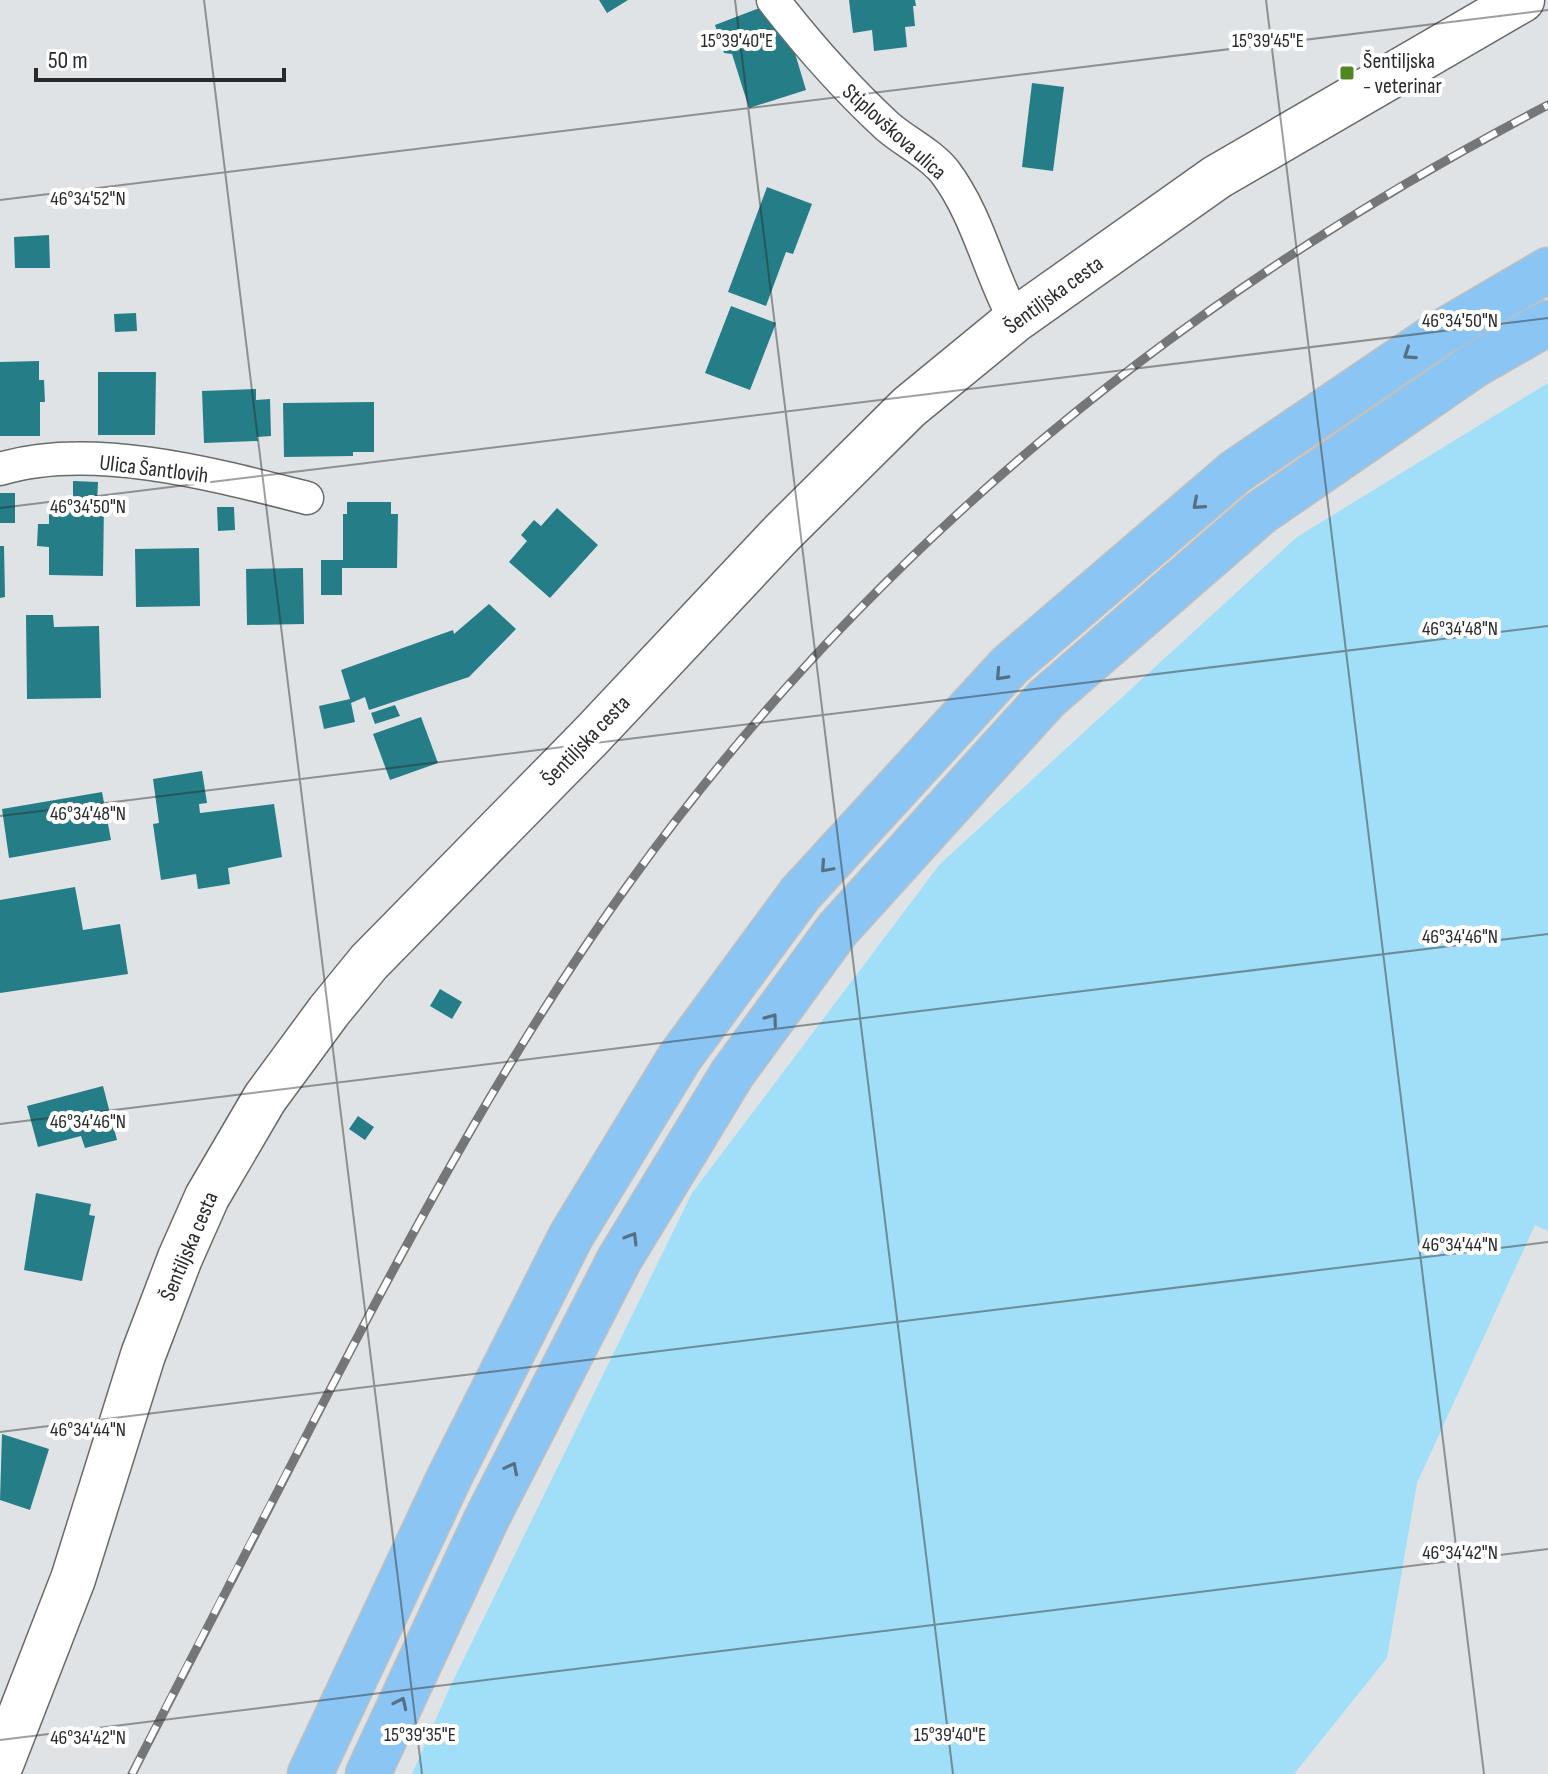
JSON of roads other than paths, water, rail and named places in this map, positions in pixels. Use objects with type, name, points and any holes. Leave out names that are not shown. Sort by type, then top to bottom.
[{"type":"highway","points":[[310,1774],[450,1476],[571,1236],[680,1057],[800,894],[1010,665],[1235,472],[1437,335],[1548,270]]},
{"type":"highway","points":[[368,1774],[486,1520],[619,1260],[732,1074],[837,930],[1046,699],[1260,513],[1476,364],[1548,323]]},
{"type":"street","name":"Stiplovškova ulica","points":[[773,0],[846,88],[892,131],[943,169],[968,209],[1015,320]]},
{"type":"street","name":"Šentiljska cesta","points":[[0,1767],[73,1579],[143,1355],[207,1197],[265,1098],[369,962],[591,736],[771,544],[909,407],[1015,320],[1217,177],[1522,0]]},
{"type":"street","name":"Ulica Šantlovih","points":[[0,469],[68,459],[152,463],[307,498]]},
{"type":"railway","points":[[132,1774],[367,1319],[472,1127],[588,942],[724,760],[824,646],[930,539],[1043,439],[1161,346],[1285,259],[1414,179],[1548,105]]},
{"type":"place","name":"Šentiljska - veterinar","points":[[1347,73]]}]
